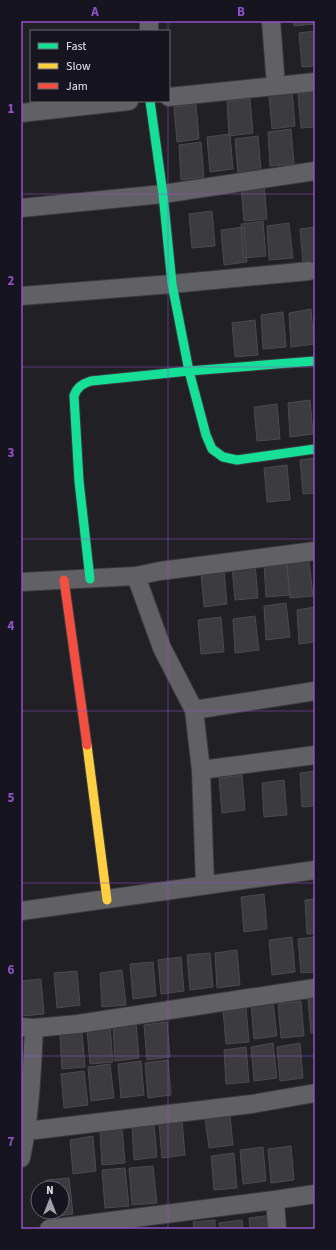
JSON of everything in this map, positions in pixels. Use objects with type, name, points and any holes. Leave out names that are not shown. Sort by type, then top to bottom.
[{"type":"street","points":[[271,21],[276,86]]},
{"type":"street","points":[[170,97],[315,82]]},
{"type":"street","points":[[21,113],[120,102]]},
{"type":"street","points":[[150,102],[163,194],[172,284],[189,371],[206,436],[212,449],[223,457],[237,460],[315,449]]},
{"type":"street","points":[[21,208],[163,194],[315,171]]},
{"type":"street","points":[[21,296],[309,271]]},
{"type":"street","points":[[90,578],[79,481],[74,396],[76,388],[82,383],[91,381],[189,371],[315,362]]},
{"type":"street","points":[[21,582],[136,576],[160,571],[315,551]]},
{"type":"street","points":[[136,576],[162,648],[194,710],[201,770],[205,885]]},
{"type":"street","points":[[64,580],[108,900]]},
{"type":"street","points":[[194,710],[315,691]]},
{"type":"street","points":[[201,770],[315,755]]},
{"type":"street","points":[[21,911],[315,870]]},
{"type":"street","points":[[21,1158],[27,1131],[32,1068],[28,1027],[78,1024],[315,988]]},
{"type":"street","points":[[27,1131],[252,1104],[315,1093]]},
{"type":"street","points":[[49,1229],[315,1194]]},
{"type":"street","points":[[275,1200],[277,1229]]},
{"type":"building","points":[[293,21],[315,21],[315,24],[294,26]]},
{"type":"building","points":[[315,31],[315,66],[302,67],[299,33]]},
{"type":"building","points":[[292,91],[295,126],[272,129],[269,95]]},
{"type":"building","points":[[315,92],[315,127],[301,128],[298,94]]},
{"type":"building","points":[[250,99],[253,133],[229,136],[227,101]]},
{"type":"building","points":[[196,104],[199,139],[177,142],[174,107]]},
{"type":"building","points":[[291,129],[294,164],[270,166],[268,132]]},
{"type":"building","points":[[230,134],[233,169],[210,172],[207,137]]},
{"type":"building","points":[[258,136],[261,171],[238,174],[235,139]]},
{"type":"building","points":[[201,142],[204,177],[181,180],[179,145]]},
{"type":"building","points":[[264,184],[267,219],[244,221],[241,187]]},
{"type":"building","points":[[212,211],[215,246],[192,248],[189,214]]},
{"type":"building","points":[[263,221],[266,256],[243,258],[241,224]]},
{"type":"building","points":[[289,223],[293,258],[269,260],[267,226]]},
{"type":"building","points":[[244,227],[247,262],[224,265],[221,230]]},
{"type":"building","points":[[315,227],[315,262],[303,263],[300,229]]},
{"type":"building","points":[[311,309],[314,344],[291,347],[289,313]]},
{"type":"building","points":[[283,312],[286,347],[263,349],[261,315]]},
{"type":"building","points":[[255,320],[258,355],[235,357],[232,323]]},
{"type":"building","points":[[310,400],[313,434],[290,437],[288,403]]},
{"type":"building","points":[[277,404],[280,439],[257,441],[254,407]]},
{"type":"building","points":[[315,458],[315,493],[303,494],[300,460]]},
{"type":"building","points":[[287,465],[290,500],[267,502],[264,468]]},
{"type":"building","points":[[286,560],[290,595],[266,597],[264,563]]},
{"type":"building","points":[[309,561],[313,596],[290,598],[287,564]]},
{"type":"building","points":[[255,563],[258,598],[235,600],[232,566]]},
{"type":"building","points":[[224,570],[227,604],[204,607],[201,573]]},
{"type":"building","points":[[286,603],[290,637],[266,640],[264,606]]},
{"type":"building","points":[[315,607],[315,642],[299,644],[297,610]]},
{"type":"building","points":[[255,616],[259,650],[235,653],[233,619]]},
{"type":"building","points":[[221,617],[224,652],[201,654],[198,620]]},
{"type":"building","points":[[315,771],[315,806],[302,807],[300,773]]},
{"type":"building","points":[[242,775],[245,810],[222,813],[219,778]]},
{"type":"building","points":[[284,780],[287,815],[264,817],[262,783]]},
{"type":"building","points":[[264,894],[267,929],[244,932],[241,897]]},
{"type":"building","points":[[315,899],[315,934],[307,934],[305,900]]},
{"type":"building","points":[[292,937],[295,972],[272,975],[269,940]]},
{"type":"building","points":[[315,937],[315,972],[301,973],[298,939]]},
{"type":"building","points":[[237,950],[240,985],[217,988],[215,953]]},
{"type":"building","points":[[210,953],[213,987],[190,990],[187,955]]},
{"type":"building","points":[[181,957],[184,991],[161,994],[158,960]]},
{"type":"building","points":[[153,962],[156,996],[133,999],[130,964]]},
{"type":"building","points":[[122,970],[126,1005],[102,1007],[100,973]]},
{"type":"building","points":[[77,971],[80,1005],[57,1008],[54,973]]},
{"type":"building","points":[[41,979],[44,1014],[21,1016],[21,981]]},
{"type":"building","points":[[315,998],[315,1033],[311,1033],[308,999]]},
{"type":"building","points":[[301,1001],[304,1036],[281,1038],[278,1004]]},
{"type":"building","points":[[273,1002],[277,1036],[254,1039],[251,1005]]},
{"type":"building","points":[[246,1007],[249,1042],[226,1044],[223,1010]]},
{"type":"building","points":[[167,1022],[170,1057],[147,1060],[144,1025]]},
{"type":"building","points":[[136,1023],[139,1058],[115,1061],[113,1026]]},
{"type":"building","points":[[110,1027],[113,1062],[90,1064],[87,1030]]},
{"type":"building","points":[[82,1032],[85,1067],[62,1069],[60,1035]]},
{"type":"building","points":[[273,1043],[277,1078],[254,1081],[251,1047]]},
{"type":"building","points":[[300,1043],[303,1078],[280,1081],[277,1047]]},
{"type":"building","points":[[246,1047],[249,1082],[226,1084],[224,1050]]},
{"type":"building","points":[[168,1060],[171,1095],[148,1098],[145,1063]]},
{"type":"building","points":[[141,1061],[144,1095],[121,1098],[118,1064]]},
{"type":"building","points":[[110,1064],[114,1098],[91,1101],[88,1067]]},
{"type":"building","points":[[84,1071],[88,1105],[64,1108],[61,1074]]},
{"type":"building","points":[[230,1115],[233,1145],[209,1148],[205,1118]]},
{"type":"building","points":[[182,1120],[185,1155],[162,1158],[159,1123]]},
{"type":"building","points":[[154,1123],[157,1157],[134,1160],[132,1126]]},
{"type":"building","points":[[122,1128],[125,1163],[102,1165],[100,1131]]},
{"type":"building","points":[[93,1136],[96,1171],[73,1174],[70,1140]]},
{"type":"building","points":[[291,1146],[294,1180],[271,1183],[268,1149]]},
{"type":"building","points":[[263,1147],[266,1181],[243,1184],[240,1150]]},
{"type":"building","points":[[234,1153],[237,1188],[214,1190],[211,1156]]},
{"type":"building","points":[[153,1166],[157,1203],[132,1205],[129,1168]]},
{"type":"building","points":[[125,1168],[129,1206],[105,1208],[102,1170]]},
{"type":"building","points":[[69,1178],[69,1180],[46,1180]]},
{"type":"building","points":[[70,1187],[73,1214],[70,1214]]},
{"type":"building","points":[[272,1215],[273,1229],[250,1229],[249,1218]]},
{"type":"building","points":[[215,1220],[215,1229],[194,1229],[193,1222]]},
{"type":"building","points":[[242,1220],[243,1229],[220,1229],[219,1223]]},
{"type":"traffic: fast","points":[[150,102],[163,194],[172,284],[189,371],[206,435],[212,449],[223,457],[237,460],[315,449]]},
{"type":"traffic: fast","points":[[90,579],[79,481],[74,396],[78,388],[91,381],[189,371],[315,361]]},
{"type":"traffic: slow","points":[[87,745],[107,900]]},
{"type":"traffic: jam","points":[[64,580],[87,745]]}]
